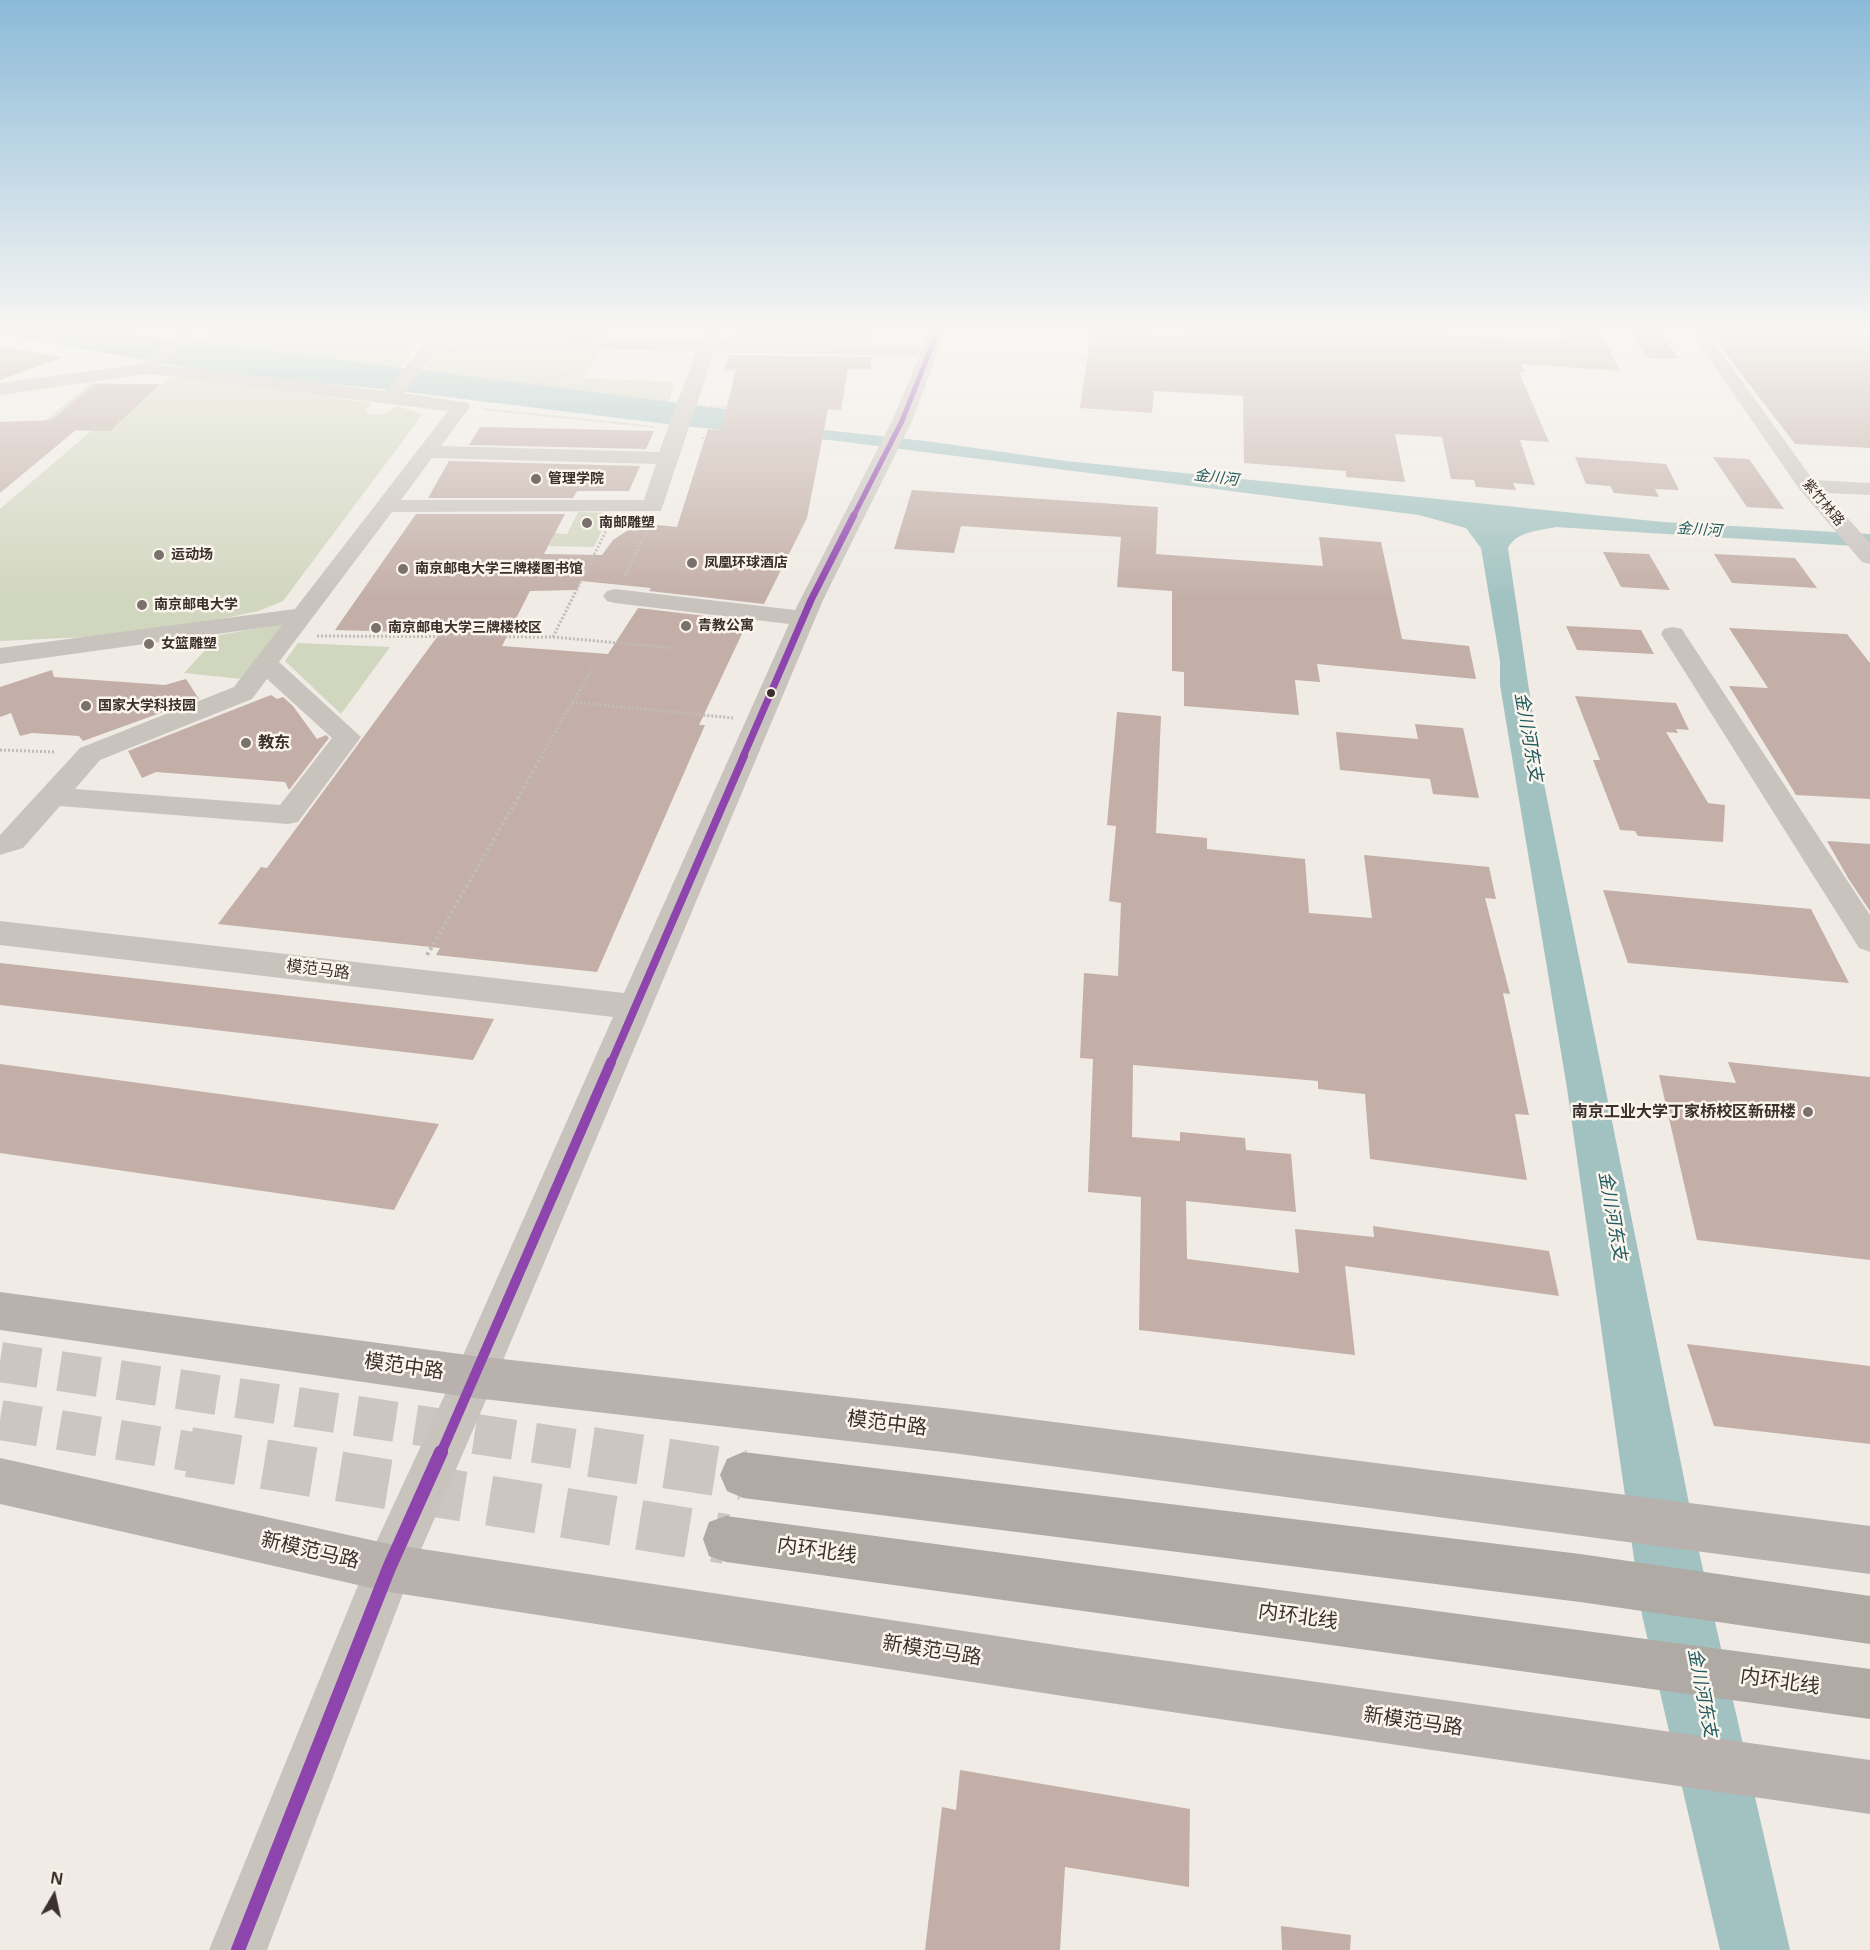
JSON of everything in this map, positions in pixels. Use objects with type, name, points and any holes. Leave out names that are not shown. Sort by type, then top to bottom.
[{"type":"highway","points":[[743,1475],[1580,1578],[1864,1620]]},
{"type":"highway","name":"内环北线","points":[[726,1539],[1870,1694]]},
{"type":"main road","name":"模范中路","points":[[0,1311],[475,1377],[952,1431],[1854,1548]]},
{"type":"main road","name":"新模范马路","points":[[0,1481],[389,1568],[1531,1739],[1870,1787]]},
{"type":"street","points":[[0,845],[13,841],[90,754],[243,693],[452,419]]},
{"type":"street","points":[[238,1950],[389,1568],[475,1377],[804,618],[902,419]]},
{"type":"street","name":"紫竹林路","points":[[1760,419],[1809,489],[1870,557]]},
{"type":"street","points":[[386,506],[652,506],[680,420]]},
{"type":"street","points":[[427,452],[668,458]]},
{"type":"street","points":[[1809,489],[1870,489]]},
{"type":"street","points":[[615,596],[804,618]]},
{"type":"street","points":[[0,656],[302,615]]},
{"type":"street","points":[[1672,634],[1870,940]]},
{"type":"street","points":[[52,796],[288,815],[347,737],[265,663]]},
{"type":"street","name":"模范马路","points":[[0,933],[636,1007]]},
{"type":"path","points":[[663,419],[812,441]]},
{"type":"path","points":[[680,420],[698,419]]},
{"type":"path","points":[[553,637],[618,506]]},
{"type":"path","points":[[615,596],[655,514],[652,506]]},
{"type":"path","points":[[286,636],[553,637],[674,648]]},
{"type":"path","points":[[411,981],[592,669]]},
{"type":"path","points":[[572,702],[760,720]]},
{"type":"path","points":[[0,750],[90,754]]},
{"type":"green space","name":"运动场","points":[[47,419],[419,419],[283,601],[258,611],[151,634],[0,641],[0,509],[91,431],[34,430]]},
{"type":"green space","points":[[578,512],[610,513],[594,547],[549,546],[555,533],[567,534]]},
{"type":"green space","points":[[284,624],[242,679],[184,673],[219,635]]},
{"type":"green space","points":[[298,643],[390,647],[341,714],[285,661]]},
{"type":"water","name":"金川河东支","points":[[626,419],[724,419],[926,441],[1066,461],[1663,522],[1870,534],[1870,547],[1556,527],[1522,535],[1508,548],[1540,764],[1697,1543],[1790,1950],[1720,1950],[1642,1615],[1567,1088],[1500,685],[1500,661],[1481,548],[1466,528],[1419,515],[838,441]]},
{"type":"building","points":[[123,419],[110,431],[76,430],[0,493],[0,422]]},
{"type":"building","points":[[724,419],[826,419],[807,518],[764,604],[581,581],[577,590],[530,591],[502,646],[608,654],[638,608],[748,621],[699,725],[705,725],[597,972],[436,955],[440,948],[218,924],[261,867],[267,868],[440,633],[335,630],[416,514],[565,514],[544,554],[602,555],[613,540],[639,523],[677,527],[708,429],[721,430]]},
{"type":"building","points":[[1243,419],[1539,419],[1549,442],[1520,440],[1535,485],[1513,483],[1516,490],[1476,487],[1474,480],[1451,479],[1442,437],[1395,434],[1405,482],[1346,477],[1346,471],[1244,463]]},
{"type":"building","points":[[1776,419],[1870,419],[1870,448],[1795,444]]},
{"type":"building","points":[[480,427],[654,431],[646,449],[469,445]]},
{"type":"building","points":[[1575,457],[1666,464],[1679,490],[1655,489],[1659,497],[1614,493],[1610,486],[1586,484]]},
{"type":"building","points":[[1713,457],[1749,459],[1784,509],[1747,507]]},
{"type":"building","name":"管理学院","points":[[449,461],[640,466],[629,491],[577,491],[573,498],[428,498]]},
{"type":"building","points":[[912,490],[1158,507],[1156,554],[1323,566],[1319,537],[1381,542],[1402,639],[1469,646],[1476,679],[1317,664],[1320,682],[1295,680],[1299,715],[1184,706],[1184,672],[1172,671],[1172,591],[1117,587],[1121,537],[961,526],[954,553],[894,549]]},
{"type":"building","points":[[1603,552],[1649,554],[1670,590],[1621,587]]},
{"type":"building","points":[[1714,554],[1795,558],[1817,588],[1732,583]]},
{"type":"building","points":[[1566,626],[1641,630],[1654,654],[1577,650]]},
{"type":"building","points":[[1729,628],[1847,634],[1870,663],[1870,799],[1796,795],[1729,686],[1768,688]]},
{"type":"building","name":"国家大学科技园","points":[[52,670],[54,677],[165,685],[186,679],[199,699],[83,741],[79,736],[32,733],[20,736],[11,713],[0,717],[0,687]]},
{"type":"building","name":"教东","points":[[271,695],[277,699],[283,697],[293,706],[317,739],[326,735],[329,738],[289,790],[285,782],[156,772],[142,778],[128,751]]},
{"type":"building","points":[[1575,696],[1676,703],[1689,730],[1676,729],[1678,733],[1666,732],[1708,803],[1725,805],[1723,842],[1638,836],[1635,831],[1620,830],[1593,760],[1600,760]]},
{"type":"building","points":[[1117,712],[1161,716],[1156,833],[1207,838],[1207,849],[1305,859],[1309,913],[1372,918],[1364,855],[1489,867],[1496,899],[1485,898],[1510,994],[1503,993],[1529,1115],[1515,1114],[1527,1180],[1370,1159],[1365,1094],[1318,1089],[1318,1081],[1133,1065],[1132,1137],[1180,1141],[1180,1132],[1245,1138],[1246,1150],[1291,1154],[1296,1212],[1186,1201],[1187,1259],[1299,1273],[1295,1229],[1374,1237],[1373,1226],[1549,1251],[1559,1296],[1345,1266],[1355,1355],[1139,1330],[1141,1197],[1088,1192],[1093,1059],[1080,1058],[1084,973],[1118,976],[1121,903],[1109,901],[1116,826],[1107,825]]},
{"type":"building","points":[[1415,724],[1463,728],[1479,798],[1433,794],[1430,779],[1340,770],[1336,732],[1418,739]]},
{"type":"building","points":[[1827,841],[1870,844],[1870,911],[1848,878]]},
{"type":"building","points":[[1603,890],[1811,909],[1849,983],[1628,963]]},
{"type":"building","points":[[0,963],[494,1019],[473,1060],[0,1005]]},
{"type":"building","points":[[1728,1062],[1870,1077],[1870,1260],[1697,1240],[1659,1075],[1736,1083]]},
{"type":"building","points":[[0,1064],[439,1124],[394,1210],[0,1153]]},
{"type":"building","points":[[1687,1344],[1870,1366],[1870,1444],[1714,1426]]},
{"type":"building","points":[[960,1770],[1190,1809],[1189,1887],[1065,1867],[1060,1950],[925,1950],[942,1807],[956,1810]]},
{"type":"building","points":[[1281,1926],[1351,1935],[1350,1950],[1282,1950]]},
{"type":"waterway","name":"金川河","points":[[728,419],[797,428]]},
{"type":"tunnel","points":[[0,1362],[601,1453]]},
{"type":"tunnel","points":[[0,1420],[198,1453]]},
{"type":"tunnel","points":[[189,1452],[726,1539]]},
{"type":"tunnel","points":[[591,1452],[743,1475]]},
{"type":"transit line","points":[[238,1950],[389,1568],[475,1377],[811,600],[903,419]]},
{"type":"place","name":"管理学院","points":[[536,479]]},
{"type":"place","name":"南邮雕塑","points":[[587,523]]},
{"type":"place","name":"运动场","points":[[159,555]]},
{"type":"place","name":"凤凰环球酒店","points":[[692,563]]},
{"type":"place","name":"南京邮电大学三牌楼图书馆","points":[[403,569]]},
{"type":"place","name":"南京邮电大学","points":[[142,605]]},
{"type":"place","name":"青教公寓","points":[[686,626]]},
{"type":"place","name":"南京邮电大学三牌楼校区","points":[[376,628]]},
{"type":"place","name":"女篮雕塑","points":[[149,644]]},
{"type":"place","name":"国家大学科技园","points":[[86,706]]},
{"type":"place","name":"教东","points":[[246,743]]},
{"type":"place","name":"南京工业大学丁家桥校区新研楼","points":[[1808,1112]]}]
